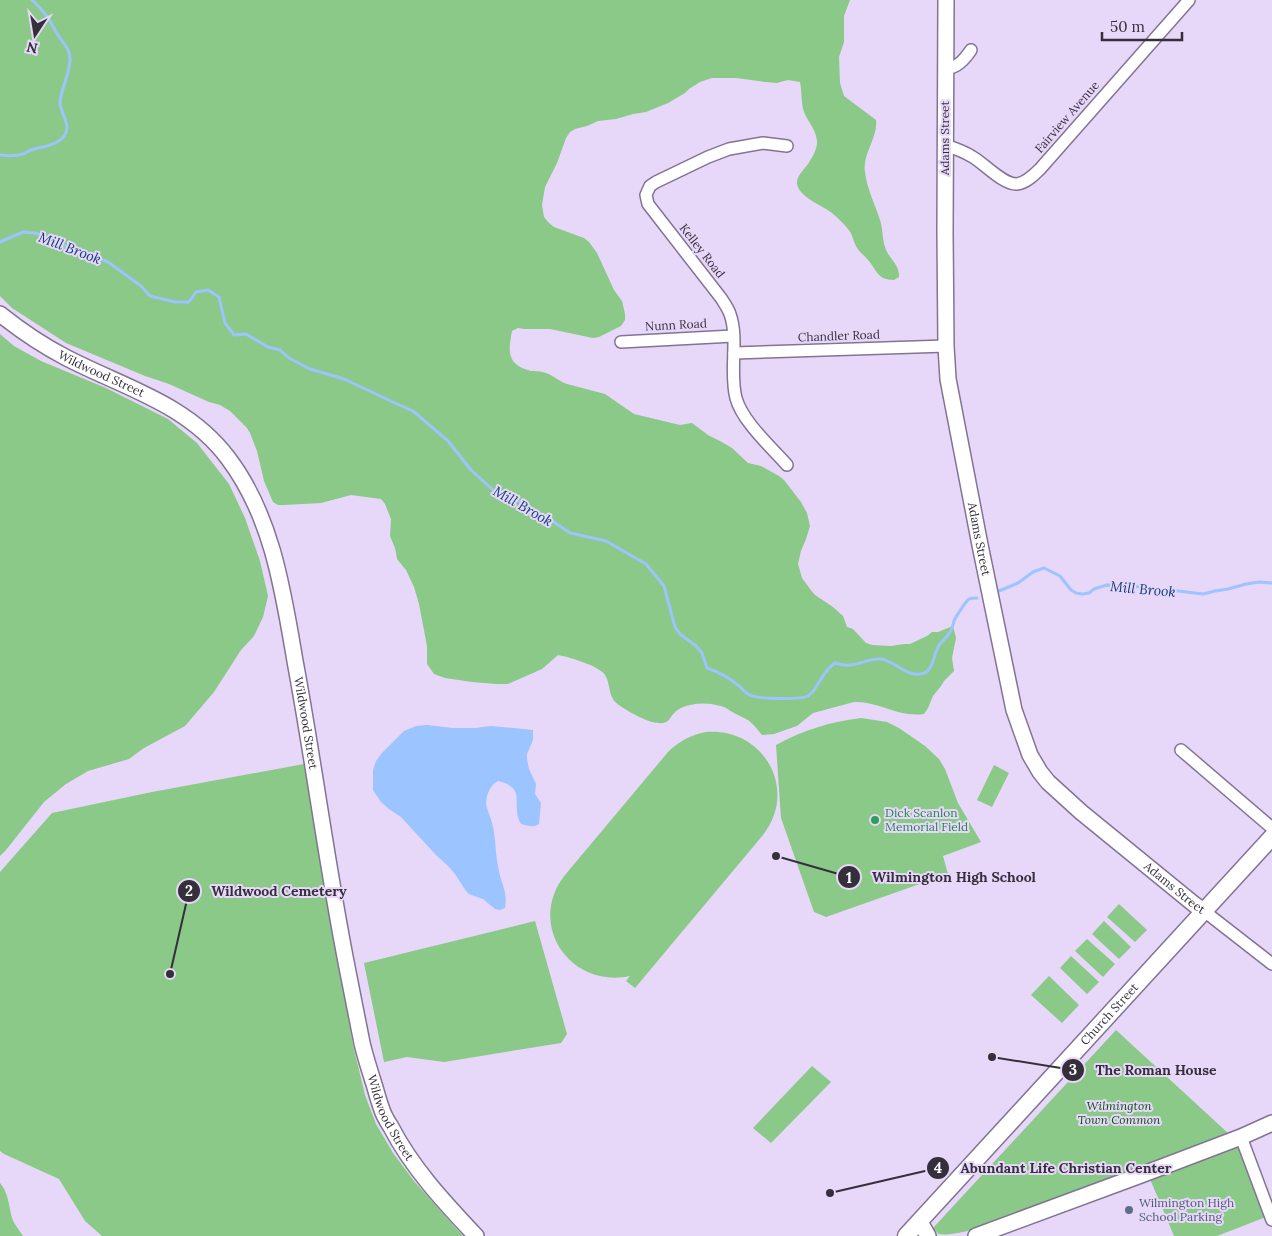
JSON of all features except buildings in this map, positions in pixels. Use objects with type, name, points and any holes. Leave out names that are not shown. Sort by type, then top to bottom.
[{"type":"main road","name":"Church Street","points":[[906,1236],[924,1229],[1117,1005],[1272,837]]},
{"type":"street","name":"Adams Street","points":[[946,0],[946,346],[948,379],[1016,716],[1030,755],[1044,777],[1061,795],[1195,905],[1272,964]]},
{"type":"street","name":"Fairview Avenue","points":[[945,145],[970,155],[1008,182],[1016,184],[1030,178],[1189,0]]},
{"type":"street","points":[[946,68],[959,64],[972,50]]},
{"type":"street","name":"Kelley Road","points":[[787,146],[763,143],[724,151],[656,182],[646,192],[648,204],[727,307],[732,318],[735,388],[738,404],[755,430],[787,465]]},
{"type":"street","name":"Wildwood Street","points":[[0,314],[51,349],[154,398],[192,422],[205,432],[223,451],[252,497],[270,543],[283,595],[298,674],[340,931],[363,1044],[381,1108],[399,1143],[476,1236]]},
{"type":"street","name":"Nunn Road","points":[[621,342],[733,336]]},
{"type":"street","name":"Chandler Road","points":[[734,353],[946,346]]},
{"type":"street","points":[[1181,750],[1272,828]]},
{"type":"street","points":[[976,1236],[1241,1137],[1272,1123]]},
{"type":"street","points":[[1241,1137],[1272,1220]]},
{"type":"green space","points":[[0,0],[850,0],[844,16],[844,42],[839,57],[840,83],[844,96],[876,120],[875,133],[866,159],[865,172],[869,190],[881,223],[885,247],[898,268],[899,277],[893,280],[884,278],[876,272],[870,262],[857,248],[851,232],[845,225],[799,189],[797,184],[798,178],[812,157],[817,144],[814,131],[803,109],[800,82],[788,80],[777,83],[736,78],[712,78],[700,82],[668,103],[646,112],[598,121],[570,132],[545,187],[542,205],[544,217],[554,227],[584,238],[589,242],[597,253],[614,290],[622,301],[625,320],[621,326],[593,338],[550,329],[518,328],[512,331],[510,351],[513,361],[517,365],[531,371],[551,375],[567,384],[605,394],[634,414],[680,425],[692,423],[708,435],[732,448],[748,463],[761,466],[784,480],[801,502],[807,513],[810,526],[798,564],[802,578],[815,595],[843,616],[847,627],[853,629],[866,643],[891,646],[910,644],[932,632],[938,632],[953,626],[956,638],[952,658],[954,671],[933,696],[924,714],[906,714],[872,704],[854,702],[813,713],[797,726],[774,734],[762,735],[745,718],[721,706],[709,704],[697,704],[681,708],[667,722],[648,721],[615,702],[606,677],[597,668],[558,655],[542,669],[508,684],[472,682],[445,678],[434,674],[427,664],[427,646],[414,587],[406,570],[397,559],[390,536],[391,519],[381,499],[351,495],[321,503],[278,505],[273,502],[264,481],[257,451],[250,433],[230,411],[220,405],[66,343],[12,308],[0,296]]},
{"type":"green space","points":[[0,334],[14,346],[41,361],[106,388],[168,419],[197,443],[229,484],[245,518],[260,561],[268,596],[263,617],[254,636],[241,650],[214,692],[185,726],[144,748],[129,759],[88,771],[66,784],[44,802],[0,856]]},
{"type":"green space","name":"Dick Scanlon Memorial Field","points":[[861,718],[887,722],[899,728],[925,746],[939,759],[945,769],[958,803],[981,842],[943,856],[948,874],[826,917],[814,912],[781,818],[776,745],[817,727]]},
{"type":"green space","points":[[706,732],[726,733],[744,740],[759,750],[769,764],[776,781],[777,799],[773,817],[763,835],[635,988],[626,981],[630,976],[608,977],[589,973],[573,963],[560,949],[553,932],[550,913],[554,894],[565,875],[668,752],[686,739]]},
{"type":"green space","points":[[304,764],[353,1045],[365,1095],[376,1124],[393,1153],[414,1181],[463,1236],[102,1236],[85,1221],[59,1179],[0,1151],[0,872],[52,813],[152,792]]},
{"type":"green space","points":[[994,765],[1009,773],[992,807],[977,800]]},
{"type":"green space","points":[[1119,904],[1147,930],[1135,942],[1107,917]]},
{"type":"green space","points":[[535,921],[567,1034],[561,1043],[444,1062],[407,1057],[384,1062],[364,963]]},
{"type":"green space","points":[[1104,921],[1131,947],[1119,959],[1092,934]]},
{"type":"green space","points":[[1087,939],[1115,964],[1103,977],[1075,951]]},
{"type":"green space","points":[[1071,956],[1099,982],[1087,994],[1060,968]]},
{"type":"green space","points":[[1049,976],[1079,1005],[1062,1023],[1031,995]]},
{"type":"green space","name":"Wilmington Town Common","points":[[1116,1030],[1229,1134],[985,1226],[968,1231],[939,1234],[933,1228]]},
{"type":"green space","points":[[812,1066],[831,1082],[771,1143],[753,1128]]},
{"type":"green space","points":[[1238,1143],[1266,1217],[1217,1236],[1174,1236],[1150,1179]]},
{"type":"green space","points":[[0,1183],[7,1195],[13,1220],[23,1236],[0,1236]]},
{"type":"water","points":[[427,725],[453,728],[491,726],[533,730],[533,740],[527,754],[527,759],[529,769],[536,784],[535,794],[541,803],[539,824],[528,826],[521,824],[518,817],[516,793],[507,784],[498,781],[495,783],[489,791],[486,801],[493,828],[499,872],[505,891],[505,908],[495,909],[483,899],[469,894],[448,866],[401,817],[381,802],[373,790],[373,770],[376,761],[382,753],[404,731],[416,726]]},
{"type":"waterway","points":[[0,155],[20,155],[59,141],[66,133],[66,121],[60,102],[70,61],[69,52],[48,18],[32,0]]},
{"type":"waterway","name":"Mill Brook","points":[[0,242],[23,232],[35,233],[71,249],[108,262],[141,286],[150,296],[175,302],[189,302],[196,292],[208,290],[219,297],[225,323],[234,335],[246,334],[268,347],[280,350],[289,358],[310,369],[344,379],[413,411],[448,441],[471,470],[493,490],[517,500],[570,533],[606,541],[646,564],[664,586],[675,627],[680,634],[702,653],[707,668],[727,677],[750,695],[779,699],[808,696],[826,671],[835,663],[854,665],[869,660],[881,659],[891,662],[910,673],[924,673],[930,668],[938,647],[949,634],[963,606],[969,599],[977,598]]},
{"type":"waterway","name":"Mill Brook","points":[[999,591],[1018,583],[1033,572],[1044,568],[1060,576],[1071,590],[1082,594],[1107,585],[1203,594],[1246,584],[1272,583]]},
{"type":"place","name":"Dick Scanlon Memorial Field","points":[[875,820]]},
{"type":"place","name":"Wilmington High School","points":[[776,856]]},
{"type":"place","name":"Wildwood Cemetery","points":[[170,974]]},
{"type":"place","name":"The Roman House","points":[[992,1057]]},
{"type":"place","name":"Abundant Life Christian Center","points":[[830,1193]]},
{"type":"place","name":"Wilmington High School Parking","points":[[1129,1210]]}]
